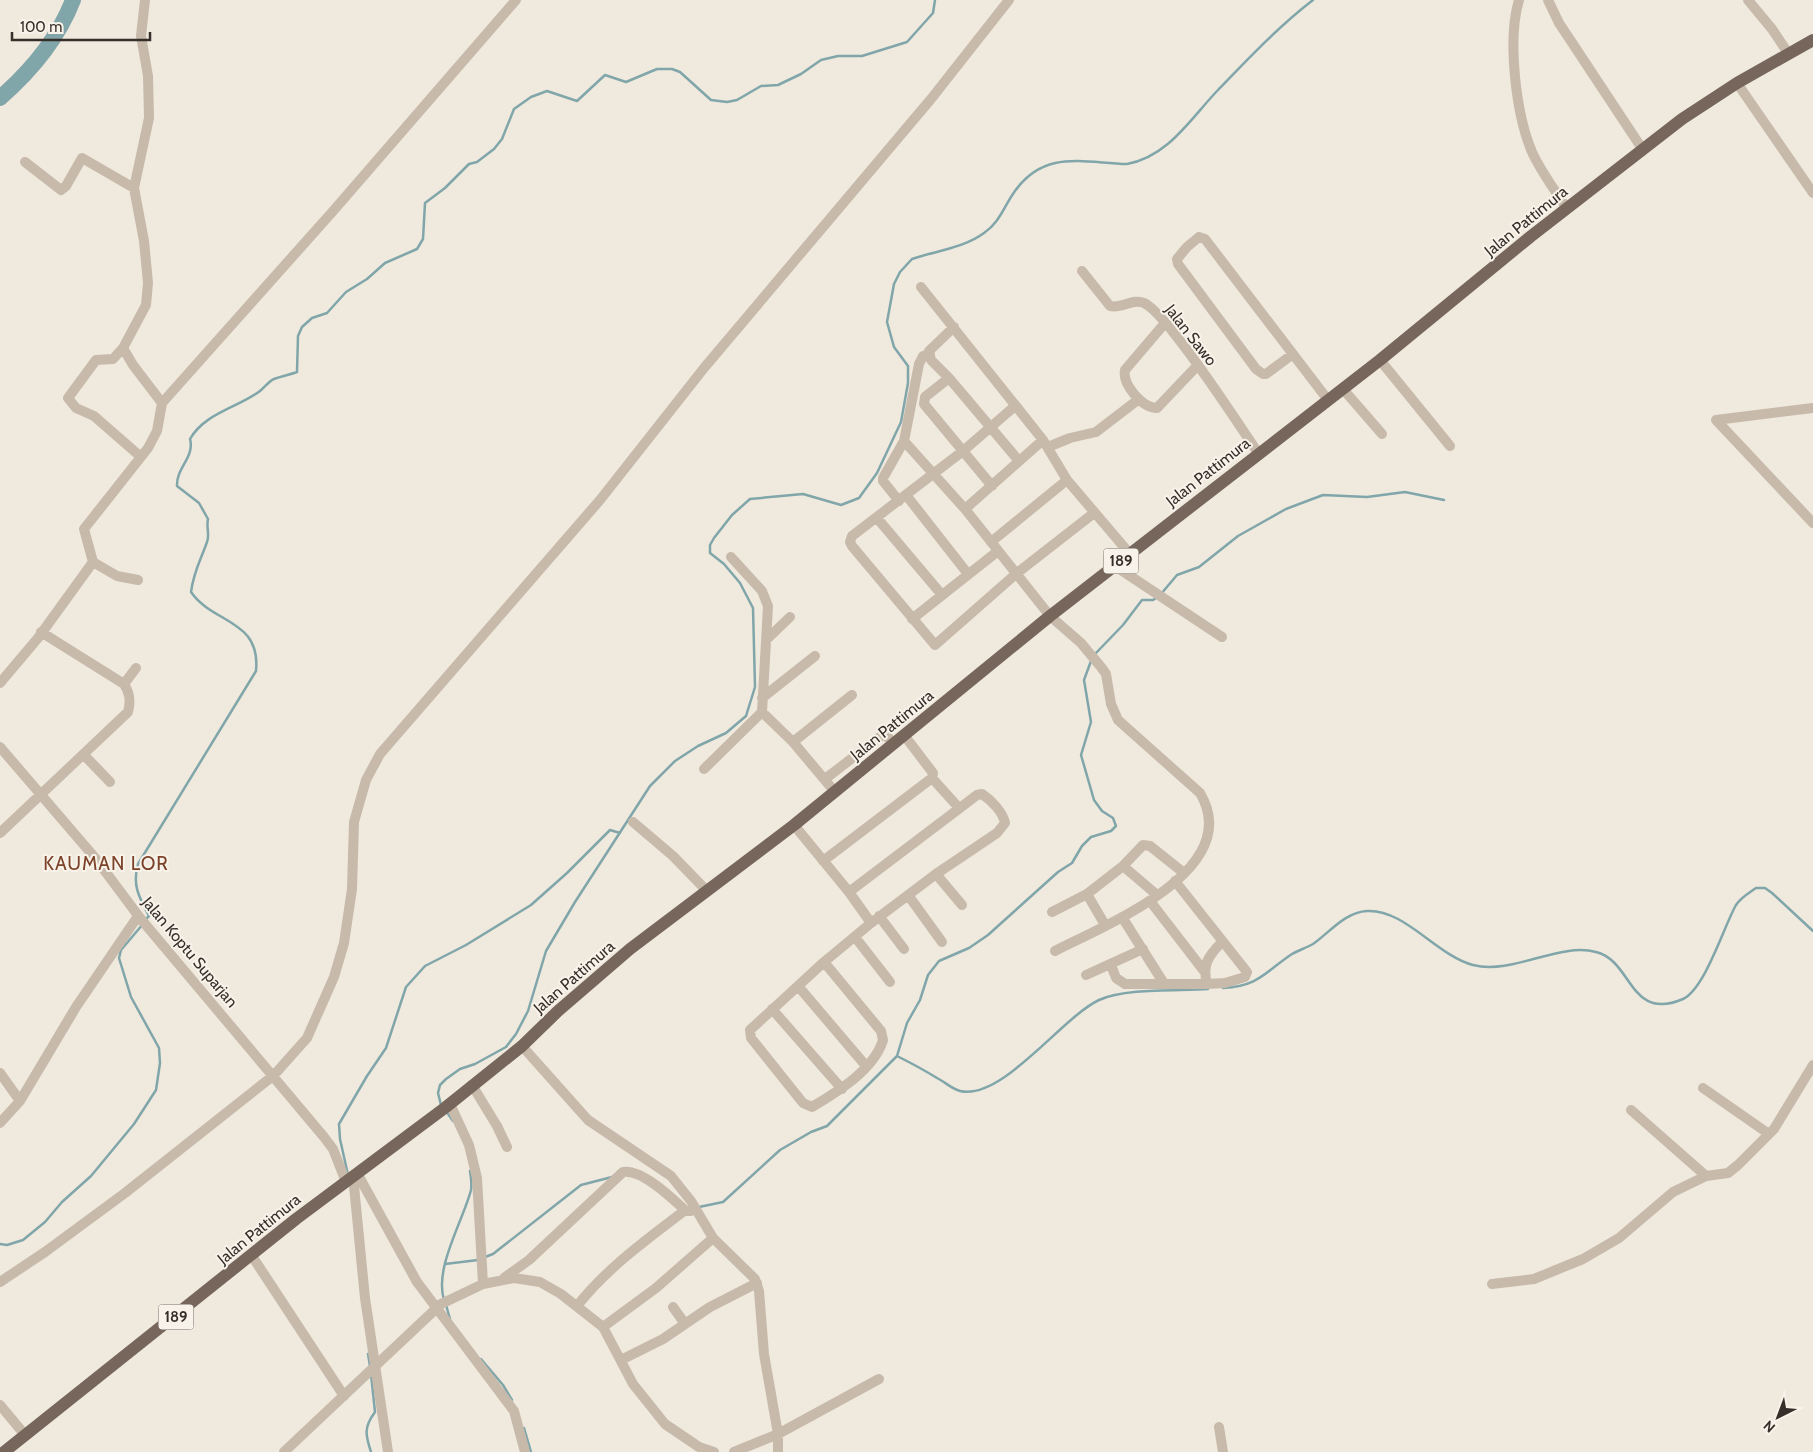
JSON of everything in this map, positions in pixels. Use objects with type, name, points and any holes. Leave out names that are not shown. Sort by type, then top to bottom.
[{"type":"main road","name":"Jalan Pattimura","points":[[4,1452],[296,1219],[445,1107],[522,1046],[588,984],[706,890],[794,825],[1050,616],[1258,452],[1380,360],[1567,208],[1682,119],[1737,83],[1813,40]]},
{"type":"street","points":[[141,457],[94,416],[76,408],[68,398],[96,360],[113,359],[123,348],[146,305],[148,294],[144,241],[134,188],[149,118],[148,76],[141,36],[145,0]]},
{"type":"street","points":[[133,580],[117,576],[94,562],[84,529],[141,457],[157,431],[162,403],[334,210],[516,0]]},
{"type":"street","points":[[0,1282],[117,1199],[274,1075],[307,1038],[334,977],[350,916],[354,822],[366,780],[380,754],[600,500],[704,368],[931,99],[1009,0]]},
{"type":"street","points":[[1519,0],[1515,15],[1513,42],[1520,106],[1526,136],[1533,154],[1567,208]]},
{"type":"street","points":[[1548,0],[1559,23],[1643,150]]},
{"type":"street","points":[[1748,0],[1772,29],[1788,53]]},
{"type":"street","points":[[1737,83],[1813,194]]},
{"type":"street","points":[[25,162],[57,189],[61,190],[66,186],[82,158],[134,188]]},
{"type":"street","points":[[1293,354],[1266,374],[1256,369],[1178,264],[1177,259],[1187,247],[1200,237],[1205,239],[1293,354],[1328,400]]},
{"type":"street","name":"Jalan Sawo","points":[[1082,271],[1110,306],[1122,307],[1134,302],[1144,303],[1165,323],[1258,452]]},
{"type":"street","points":[[921,287],[1045,444],[1067,480],[1130,554]]},
{"type":"street","points":[[1165,323],[1126,370],[1125,378],[1139,399],[1152,408],[1157,408],[1197,366]]},
{"type":"street","points":[[954,327],[934,344],[929,351],[931,360],[949,378],[1018,462]]},
{"type":"street","points":[[123,348],[129,360],[162,403]]},
{"type":"street","points":[[930,354],[923,356],[916,371],[904,440],[883,481],[903,498],[968,574]]},
{"type":"street","points":[[1380,360],[1450,446]]},
{"type":"street","points":[[949,378],[922,401],[992,486]]},
{"type":"street","points":[[1343,389],[1382,434]]},
{"type":"street","points":[[964,509],[1018,462],[1045,444],[1096,432],[1139,399]]},
{"type":"street","points":[[1015,406],[963,451],[852,536],[850,542],[932,644],[937,645],[1017,573],[1094,513]]},
{"type":"street","points":[[1813,408],[1716,420],[1813,523]]},
{"type":"street","points":[[904,440],[964,509],[1050,616],[1101,667],[1106,674],[1111,704],[1118,720],[1200,793],[1206,803],[1209,830],[1206,845],[1202,853],[1184,873],[1154,898],[1122,917],[1055,951]]},
{"type":"street","points":[[912,619],[968,574],[994,546],[1067,480]]},
{"type":"street","points":[[877,518],[942,595]]},
{"type":"street","points":[[704,769],[762,712],[768,624],[765,598],[756,584],[731,557]]},
{"type":"street","points":[[0,683],[42,632],[94,562]]},
{"type":"street","points":[[1115,566],[1222,637]]},
{"type":"street","points":[[766,640],[790,617]]},
{"type":"street","points":[[0,833],[84,756],[128,712],[129,691],[124,684],[42,632]]},
{"type":"street","points":[[762,698],[815,656]]},
{"type":"street","points":[[124,684],[136,668]]},
{"type":"street","points":[[793,742],[852,695]]},
{"type":"street","points":[[762,712],[793,742],[835,792]]},
{"type":"street","points":[[825,779],[885,733],[894,744]]},
{"type":"street","points":[[823,861],[932,778],[934,773],[904,735]]},
{"type":"street","name":"Jalan Koptu Suparjan","points":[[0,748],[96,859],[139,917],[274,1075],[333,1150],[351,1178]]},
{"type":"street","points":[[84,756],[110,782]]},
{"type":"street","points":[[932,778],[959,808]]},
{"type":"street","points":[[824,962],[883,1035],[882,1045],[866,1066],[842,1089],[812,1107],[803,1102],[751,1038],[750,1030],[824,962],[876,920],[936,874],[997,833],[1005,823],[1001,814],[982,794],[971,798],[850,892]]},
{"type":"street","points":[[633,822],[673,856],[706,890]]},
{"type":"street","points":[[794,825],[850,892],[904,949]]},
{"type":"street","points":[[1052,912],[1087,894],[1123,866],[1146,844],[1184,873]]},
{"type":"street","points":[[1123,866],[1154,898],[1204,971],[1207,984]]},
{"type":"street","points":[[936,874],[962,905]]},
{"type":"street","points":[[1111,965],[1116,978],[1124,984],[1163,982],[1207,984],[1239,980],[1247,975],[1245,968],[1222,942],[1175,881]]},
{"type":"street","points":[[1087,894],[1105,925]]},
{"type":"street","points":[[908,896],[942,942]]},
{"type":"street","points":[[0,1123],[20,1101],[76,1008],[139,917]]},
{"type":"street","points":[[1122,917],[1163,982]]},
{"type":"street","points":[[856,937],[890,982]]},
{"type":"street","points":[[1204,971],[1212,953],[1222,942]]},
{"type":"street","points":[[1086,975],[1143,950]]},
{"type":"street","points":[[798,986],[866,1066]]},
{"type":"street","points":[[772,1008],[842,1089]]},
{"type":"street","points":[[522,1046],[588,1120],[608,1135],[667,1172],[691,1201],[713,1238],[748,1271],[757,1283],[770,1400],[778,1434],[778,1452]]},
{"type":"street","points":[[1492,1284],[1534,1280],[1583,1259],[1618,1238],[1673,1192],[1706,1176],[1728,1173],[1769,1134],[1813,1065]]},
{"type":"street","points":[[0,1073],[20,1101]]},
{"type":"street","points":[[472,1085],[497,1126],[507,1148]]},
{"type":"street","points":[[1703,1088],[1769,1134]]},
{"type":"street","points":[[445,1107],[469,1145],[477,1178],[483,1284]]},
{"type":"street","points":[[1631,1110],[1706,1176]]},
{"type":"street","points":[[501,1280],[529,1260],[623,1172],[630,1172],[654,1184],[686,1211]]},
{"type":"street","points":[[351,1178],[417,1282],[442,1304],[514,1411],[525,1452]]},
{"type":"street","points":[[351,1178],[373,1369],[388,1452]]},
{"type":"street","points":[[578,1306],[589,1291],[616,1264],[686,1211],[697,1210]]},
{"type":"street","points":[[603,1327],[656,1288],[713,1238]]},
{"type":"street","points":[[252,1256],[344,1396]]},
{"type":"street","points":[[284,1452],[442,1304],[483,1284],[525,1278],[540,1282],[561,1294],[603,1327],[643,1399],[665,1424],[699,1447],[714,1452]]},
{"type":"street","points":[[621,1360],[663,1338],[710,1307],[757,1283]]},
{"type":"street","points":[[673,1307],[684,1324]]},
{"type":"street","points":[[734,1452],[778,1434],[879,1380]]},
{"type":"street","points":[[0,1405],[25,1435]]},
{"type":"street","points":[[1219,1427],[1222,1452]]},
{"type":"waterway","points":[[0,98],[42,54],[60,28],[73,0]]},
{"type":"waterway","points":[[146,919],[149,916],[136,885],[138,864],[256,671],[256,654],[251,641],[234,624],[211,611],[191,592],[208,539],[208,519],[199,503],[177,486],[177,480],[190,451],[190,439],[196,430],[213,417],[251,397],[272,380],[297,372],[298,336],[302,327],[312,318],[327,313],[346,292],[367,279],[385,263],[417,249],[423,239],[425,203],[445,188],[469,164],[477,162],[494,149],[502,139],[514,109],[531,97],[547,91],[577,101],[605,75],[626,82],[657,69],[672,69],[680,72],[711,100],[727,102],[737,100],[761,86],[778,85],[801,74],[821,60],[838,56],[862,56],[907,42],[933,13],[935,0]]},
{"type":"waterway","points":[[441,1105],[438,1093],[440,1085],[446,1079],[460,1069],[475,1064],[506,1047],[516,1034],[528,1011],[546,951],[575,902],[650,786],[675,761],[698,746],[726,733],[746,716],[755,687],[753,608],[740,583],[724,564],[710,553],[710,545],[732,515],[750,499],[803,494],[841,505],[859,498],[877,473],[901,422],[908,383],[908,366],[894,347],[887,322],[894,284],[900,272],[912,259],[958,246],[984,233],[998,219],[1015,191],[1039,169],[1066,161],[1127,164],[1142,160],[1155,153],[1178,135],[1218,90],[1264,43],[1313,0]]},
{"type":"waterway","points":[[1161,594],[1177,575],[1199,567],[1238,536],[1286,509],[1323,495],[1367,497],[1405,492],[1444,500]]},
{"type":"waterway","points":[[1095,654],[1123,625],[1142,600],[1153,600],[1156,598]]},
{"type":"waterway","points":[[897,1056],[907,1023],[920,1000],[928,975],[939,961],[969,948],[988,935],[1058,872],[1072,863],[1082,846],[1091,837],[1111,831],[1116,826],[1113,818],[1102,811],[1094,800],[1081,755],[1091,722],[1084,680],[1091,661]]},
{"type":"waterway","points":[[348,1175],[340,1139],[339,1124],[386,1048],[406,987],[425,966],[466,945],[531,905],[567,873],[610,830],[620,833]]},
{"type":"waterway","points":[[1223,988],[1235,987],[1254,981],[1292,954],[1313,944],[1344,919],[1359,912],[1367,911],[1381,912],[1394,917],[1459,960],[1473,965],[1488,967],[1504,966],[1567,951],[1582,950],[1596,952],[1618,966],[1641,997],[1652,1003],[1665,1004],[1683,999],[1699,983],[1736,905],[1743,897],[1756,888],[1765,888],[1772,893],[1813,931]]},
{"type":"waterway","points":[[0,1244],[7,1245],[23,1240],[45,1222],[62,1202],[91,1176],[134,1124],[156,1090],[160,1063],[159,1048],[131,997],[119,958],[121,950],[143,924]]},
{"type":"waterway","points":[[699,1207],[723,1202],[780,1150],[811,1132],[827,1126],[897,1056],[957,1090],[976,1091],[994,1084],[1012,1071],[1084,1009],[1099,1000],[1110,996],[1137,992],[1208,989]]},
{"type":"waterway","points":[[446,1111],[453,1121]]},
{"type":"waterway","points":[[444,1300],[442,1287],[446,1259],[471,1190],[470,1171]]},
{"type":"waterway","points":[[485,1257],[493,1254],[581,1185],[612,1177]]},
{"type":"waterway","points":[[445,1264],[478,1260]]},
{"type":"waterway","points":[[446,1305],[450,1319]]},
{"type":"waterway","points":[[368,1354],[370,1366]]},
{"type":"waterway","points":[[481,1359],[503,1385],[512,1400]]},
{"type":"waterway","points":[[371,1374],[375,1412],[367,1427],[371,1452]]},
{"type":"waterway","points":[[524,1428],[531,1452]]},
{"type":"district","name":"KAUMAN LOR","points":[[106,863]]}]
